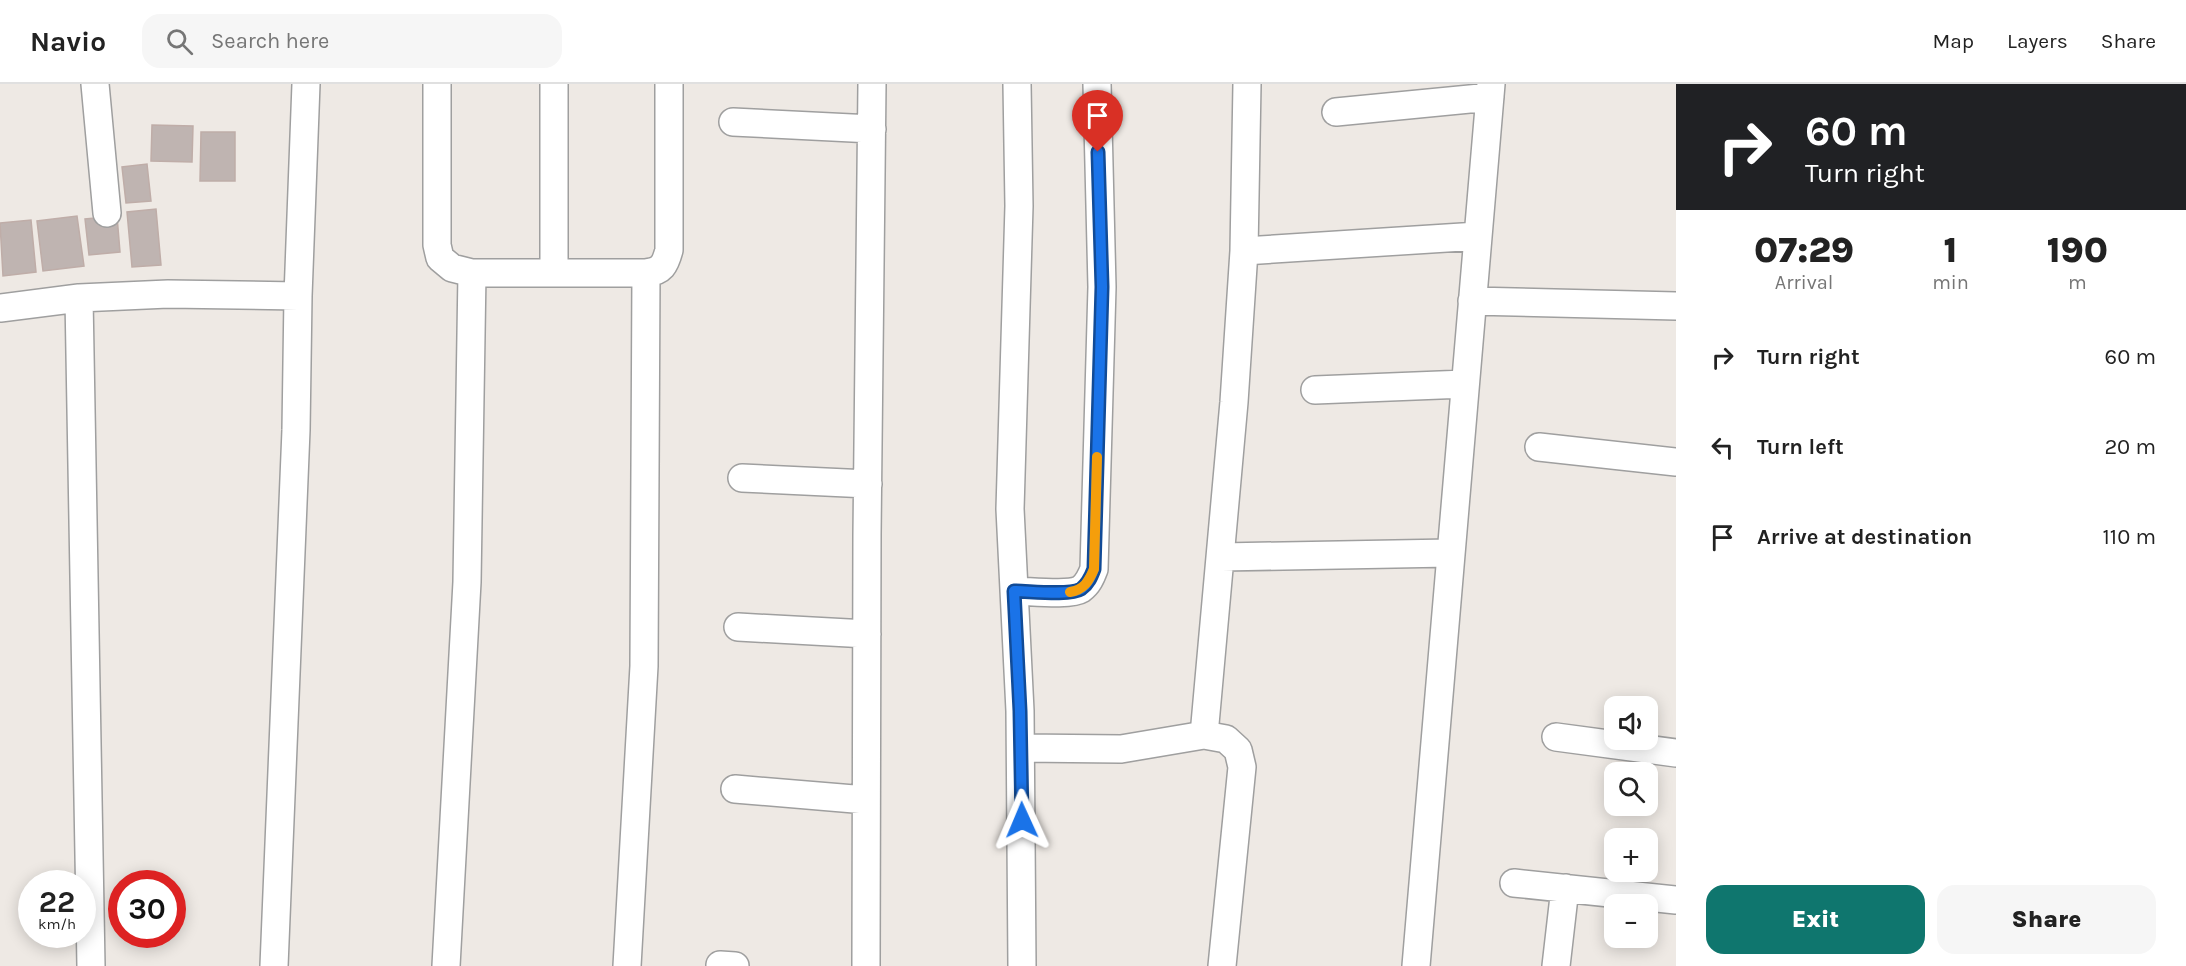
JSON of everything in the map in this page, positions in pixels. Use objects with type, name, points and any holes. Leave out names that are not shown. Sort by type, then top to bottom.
[{"type":"street","points":[[95,84],[107,213]]},
{"type":"street","points":[[274,966],[296,430],[298,296],[306,84]]},
{"type":"street","points":[[437,84],[436,245],[440,258],[452,268],[472,273],[657,272],[666,262],[669,250],[669,84]]},
{"type":"street","points":[[554,84],[554,273]]},
{"type":"street","points":[[866,966],[872,84]]},
{"type":"street","points":[[1017,84],[1019,206],[1010,509],[1021,748],[1022,966]]},
{"type":"street","points":[[1014,591],[1068,592],[1080,590],[1089,581],[1094,569],[1102,287],[1097,84]]},
{"type":"street","points":[[1204,735],[1222,557],[1244,250],[1247,84]]},
{"type":"street","points":[[1336,112],[1490,90],[1416,966]]},
{"type":"street","points":[[733,122],[872,129]]},
{"type":"street","points":[[1244,250],[1478,236]]},
{"type":"street","points":[[446,966],[467,582],[472,273]]},
{"type":"street","points":[[627,966],[644,666],[646,273]]},
{"type":"street","points":[[0,308],[79,298],[168,294],[298,296]]},
{"type":"street","points":[[79,298],[91,966]]},
{"type":"street","points":[[1472,301],[1676,306]]},
{"type":"street","points":[[1315,390],[1465,384]]},
{"type":"street","points":[[1539,447],[1676,462]]},
{"type":"street","points":[[742,478],[868,484]]},
{"type":"street","points":[[1222,557],[1450,553]]},
{"type":"street","points":[[738,627],[867,634]]},
{"type":"street","points":[[1021,748],[1121,749],[1204,735],[1226,739],[1238,750],[1242,767],[1222,966]]},
{"type":"street","points":[[1556,737],[1676,753]]},
{"type":"street","points":[[735,789],[866,800]]},
{"type":"street","points":[[1514,883],[1676,900]]},
{"type":"street","points":[[1557,966],[1565,888]]},
{"type":"building","points":[[152,125],[193,126],[192,162],[151,161]]},
{"type":"building","points":[[201,132],[235,132],[235,181],[200,181]]},
{"type":"building","points":[[147,164],[151,201],[126,203],[122,167]]},
{"type":"building","points":[[156,209],[161,265],[132,267],[127,212]]},
{"type":"building","points":[[77,216],[84,266],[43,271],[37,221]]},
{"type":"building","points":[[117,216],[120,252],[89,255],[85,219]]},
{"type":"building","points":[[31,220],[36,272],[3,276],[0,223]]},
{"type":"slow traffic","points":[[1070,592],[1080,590],[1089,581],[1094,569],[1097,457]]},
{"type":"route","points":[[1022,820],[1020,711],[1014,591],[1068,592],[1080,590],[1089,581],[1094,569],[1102,287],[1098,152]]}]
